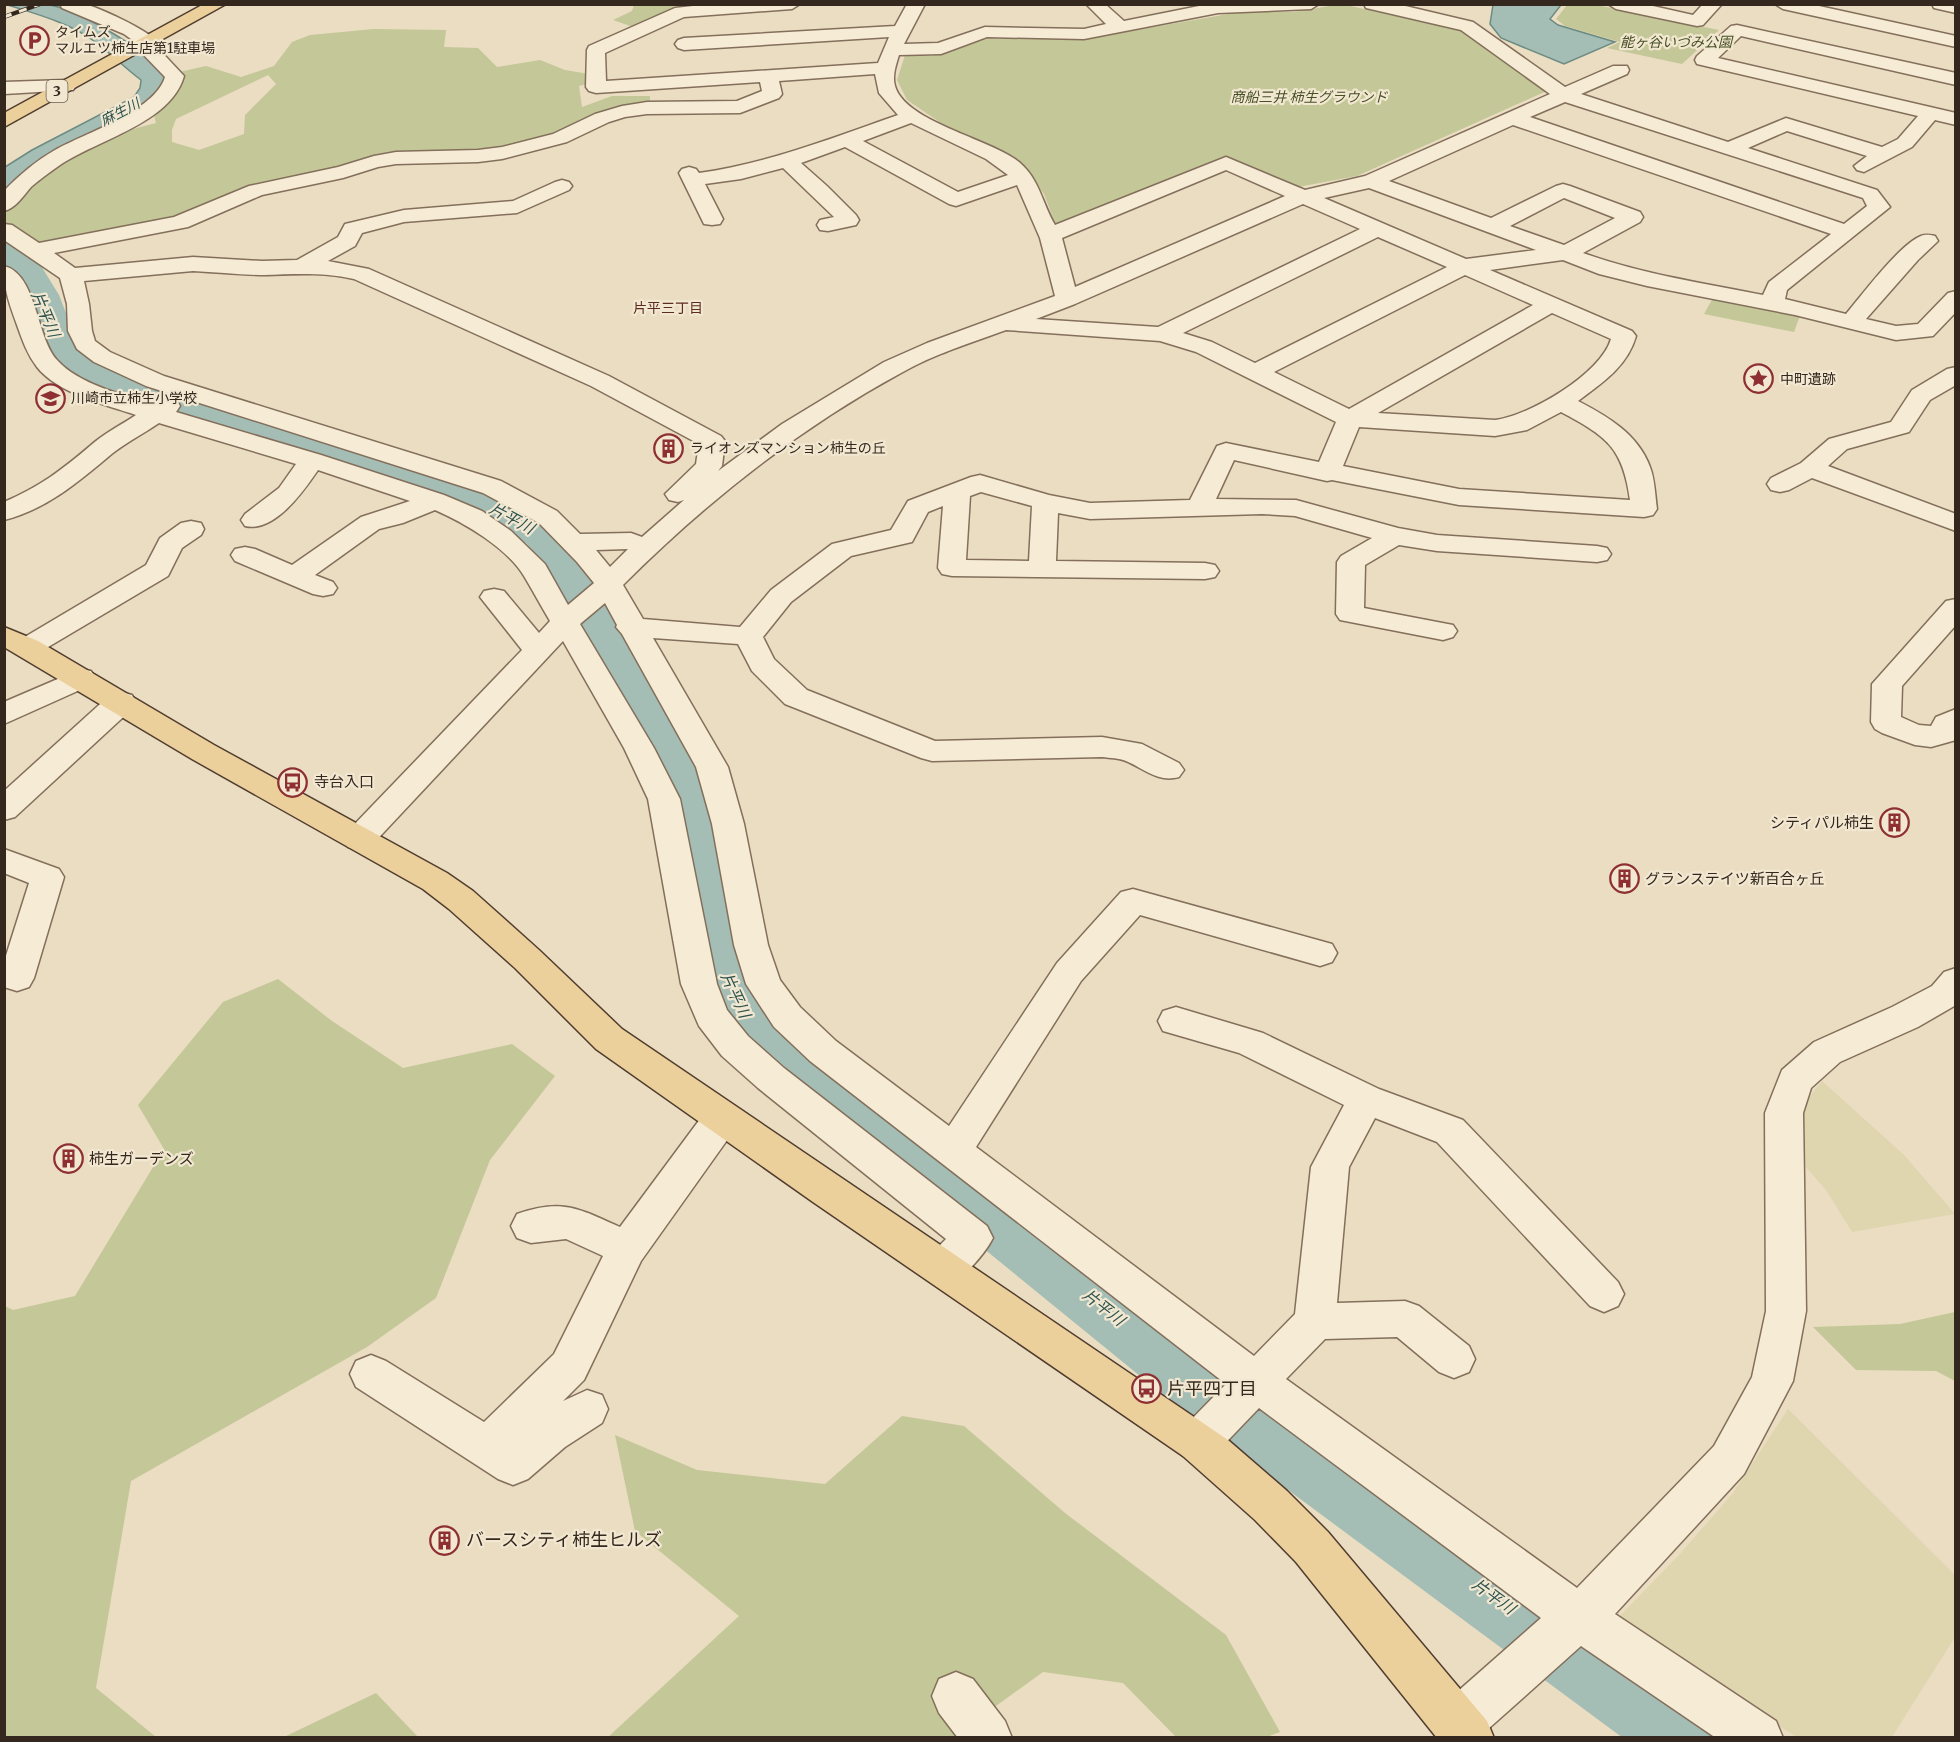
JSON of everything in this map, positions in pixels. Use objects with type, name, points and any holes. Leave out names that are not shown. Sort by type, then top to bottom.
[{"type":"main road","name":"3","points":[[4,121],[218,4]]},
{"type":"main road","points":[[16,641],[435,882],[461,900],[527,959],[609,1039],[943,1269],[1205,1435],[1312,1548],[1463,1731]]},
{"type":"street","points":[[4,205],[21,183],[62,155],[154,106],[173,88],[175,76],[130,30],[68,4]]},
{"type":"street","points":[[792,4],[681,8],[596,50],[596,87],[886,68]]},
{"type":"street","points":[[916,4],[897,40],[886,68],[885,86],[892,98],[913,116],[946,135],[991,153],[1012,167],[1021,177],[1033,192],[1042,222],[1050,235],[1067,299]]},
{"type":"street","points":[[1094,4],[1120,27]]},
{"type":"street","points":[[684,45],[897,40],[926,50],[941,48],[985,32],[1004,30],[1060,35],[1084,34],[1216,6],[1311,4]]},
{"type":"street","points":[[1372,4],[1467,26],[1563,95],[1870,194],[1879,207],[1777,288],[1772,303]]},
{"type":"street","points":[[1616,4],[1697,21],[1714,4]]},
{"type":"street","points":[[1783,4],[1956,42]]},
{"type":"street","points":[[1940,4],[1956,8]]},
{"type":"street","points":[[681,8],[687,81]]},
{"type":"street","points":[[1956,79],[1737,30],[1704,60],[1956,119]]},
{"type":"street","points":[[573,542],[638,544],[791,429],[893,367],[935,348],[1067,299],[1304,196],[1371,182],[1620,70]]},
{"type":"street","points":[[33,250],[180,222],[256,190],[343,172],[374,162],[396,158],[478,156],[502,153],[560,138],[602,118],[647,108],[740,107],[772,94],[768,76]]},
{"type":"street","points":[[4,88],[66,86]]},
{"type":"street","points":[[1833,182],[1905,143],[1931,113]]},
{"type":"street","points":[[712,219],[691,176],[741,173],[787,161],[913,116]]},
{"type":"street","points":[[1512,118],[1847,232]]},
{"type":"street","points":[[1731,148],[1786,124],[1884,155]]},
{"type":"street","points":[[847,140],[957,200],[1021,177]]},
{"type":"street","points":[[787,161],[820,190],[848,220],[828,225]]},
{"type":"street","points":[[1002,323],[1162,334],[1204,347],[1350,419],[1495,428],[1518,424],[1561,402],[1604,370],[1620,350],[1624,336],[1226,163],[1050,235]]},
{"type":"street","points":[[1371,182],[1607,268],[1647,279],[1772,303],[1896,333],[1925,332],[1956,298]]},
{"type":"street","points":[[302,266],[347,241],[353,229],[404,216],[517,207],[562,186]]},
{"type":"street","points":[[1257,372],[1466,266],[1566,253],[1632,217],[1563,190],[1493,226]]},
{"type":"street","points":[[1162,334],[1378,229]]},
{"type":"street","points":[[4,230],[71,275],[78,304],[80,331],[85,344],[172,403],[312,460],[435,501],[473,517],[501,537],[536,570],[568,619],[639,748],[664,799],[699,984],[712,1016],[735,1046],[771,1078],[973,1238],[943,1269]]},
{"type":"street","points":[[1851,322],[1910,255],[1927,241]]},
{"type":"street","points":[[71,275],[193,264],[262,268],[302,266],[335,268],[361,274],[600,381],[636,399],[671,422],[712,441],[709,466],[658,512],[638,544],[603,589],[537,650],[359,839]]},
{"type":"street","points":[[4,273],[12,279],[36,345],[47,364],[64,378],[96,393],[172,403],[492,487],[548,517],[573,542],[630,627],[712,767],[728,824],[751,945],[764,984],[787,1017],[823,1051],[1255,1381],[1555,1638],[1759,1737]]},
{"type":"street","points":[[1327,473],[1350,419],[1552,304]]},
{"type":"street","points":[[1780,484],[1810,468],[1838,444],[1900,427],[1921,395],[1956,374]]},
{"type":"street","points":[[1199,508],[1226,452],[1459,497],[1644,509],[1637,468],[1624,443],[1598,422],[1561,402]]},
{"type":"street","points":[[4,512],[46,493],[88,463],[99,451],[172,403]]},
{"type":"street","points":[[253,520],[288,494],[312,460]]},
{"type":"street","points":[[1810,468],[1947,519],[1956,496]]},
{"type":"street","points":[[748,636],[781,596],[842,550],[902,536],[917,507],[980,483],[1045,502],[1090,511],[1296,508],[1395,536],[1437,543],[1597,554]]},
{"type":"street","points":[[957,492],[952,568],[1205,571]]},
{"type":"street","points":[[295,576],[370,523],[394,518],[435,501]]},
{"type":"street","points":[[1042,569],[1045,502]]},
{"type":"street","points":[[16,641],[158,570],[170,544],[191,529]]},
{"type":"street","points":[[1395,536],[1352,562],[1350,614],[1443,631]]},
{"type":"street","points":[[245,555],[323,588]]},
{"type":"street","points":[[494,597],[537,650]]},
{"type":"street","points":[[1956,607],[1887,684],[1886,722],[1905,733],[1936,738],[1946,732],[1947,724],[1956,719]]},
{"type":"street","points":[[630,627],[748,636]]},
{"type":"street","points":[[748,636],[762,664],[796,697],[932,751],[1102,747],[1131,751],[1168,770]]},
{"type":"street","points":[[4,714],[81,678]]},
{"type":"street","points":[[4,809],[121,702]]},
{"type":"street","points":[[4,860],[47,877],[17,978]]},
{"type":"street","points":[[954,1150],[1069,972],[1133,901],[1320,953]]},
{"type":"street","points":[[1463,1731],[1729,1460],[1772,1381],[1786,1311],[1784,1113],[1795,1080],[1827,1052],[1905,1017],[1944,995],[1956,981]]},
{"type":"street","points":[[1176,1021],[1250,1043],[1366,1100],[1450,1131],[1604,1294]]},
{"type":"street","points":[[1205,1435],[1315,1321],[1330,1167],[1366,1100]]},
{"type":"street","points":[[488,1447],[569,1367],[627,1249],[722,1118]]},
{"type":"street","points":[[531,1226],[569,1222],[627,1249]]},
{"type":"street","points":[[1315,1321],[1405,1319],[1454,1359]]},
{"type":"street","points":[[371,1374],[513,1465],[549,1433],[587,1409]]},
{"type":"street","points":[[956,1696],[988,1737]]},
{"type":"shaded area","points":[[1822,1081],[1904,1155],[1955,1214],[1852,1232],[1826,1190],[1804,1165],[1803,1105]]},
{"type":"shaded area","points":[[1788,1409],[1955,1575],[1955,1637],[1892,1737],[1797,1737],[1612,1624],[1680,1554],[1733,1493]]},
{"type":"green space","name":"商船三井 柿生グラウンド","points":[[1341,4],[1462,30],[1549,90],[1357,176],[1298,187],[1225,156],[1067,223],[1055,223],[1044,194],[1013,156],[941,123],[907,100],[897,80],[905,55],[932,56],[987,39],[1096,37],[1240,12],[1294,12]]},
{"type":"green space","points":[[634,5],[674,5],[674,8],[671,12],[636,28],[613,20],[632,11]]},
{"type":"green space","name":"能ヶ谷いづみ公園","points":[[1567,5],[1597,5],[1719,30],[1682,64],[1607,48],[1620,42],[1565,26],[1556,19]]},
{"type":"green space","points":[[374,29],[446,30],[444,47],[478,48],[497,67],[540,60],[565,70],[589,74],[587,84],[579,86],[582,107],[612,96],[650,96],[650,104],[601,111],[576,131],[528,144],[417,156],[253,188],[164,228],[105,236],[60,253],[14,246],[5,241],[5,203],[90,140],[156,123],[153,111],[179,72],[206,66],[241,77],[274,66],[292,42],[310,35]],"holes":[[[268,75],[276,84],[245,115],[244,134],[199,150],[172,142],[172,130],[176,119]]]},
{"type":"green space","points":[[1713,298],[1801,313],[1794,332],[1704,314]]},
{"type":"green space","points":[[278,979],[332,1021],[403,1068],[512,1044],[555,1076],[490,1160],[436,1298],[367,1347],[131,1481],[96,1688],[156,1737],[5,1737],[5,1306],[13,1310],[75,1296],[164,1149],[138,1105],[223,1002]]},
{"type":"green space","points":[[1955,1312],[1955,1381],[1936,1371],[1856,1370],[1813,1327],[1900,1324]]},
{"type":"green space","points":[[902,1416],[964,1426],[1065,1513],[1226,1635],[1280,1732],[1267,1737],[1176,1737],[1123,1683],[1043,1672],[953,1737],[607,1738],[739,1616],[635,1531],[615,1435],[697,1470],[825,1484]]},
{"type":"green space","points":[[376,1693],[418,1737],[284,1737]]},
{"type":"water","name":"麻生川","points":[[45,4],[79,15],[134,47],[162,71],[168,82],[138,109],[73,144],[5,192],[5,167],[32,150],[134,97],[140,88],[141,80],[85,35],[52,20],[8,5]]},
{"type":"water","points":[[1493,5],[1561,5],[1550,19],[1558,25],[1615,42],[1564,64],[1501,38],[1490,24]]},
{"type":"waterway","name":"片平川","points":[[4,248],[22,264],[40,295],[59,345],[73,361],[89,372],[162,399],[274,433],[477,500],[543,535],[585,594],[686,791],[718,958],[750,1026],[795,1067],[870,1121],[1224,1402],[1690,1738]]},
{"type":"railway","points":[[4,17],[40,4]]},
{"type":"place","name":"タイムズ マルエツ柿生店第1駐車場","points":[[34,40]]},
{"type":"place","name":"中町遺跡","points":[[1759,379]]},
{"type":"place","name":"川崎市立柿生小学校","points":[[50,398]]},
{"type":"place","name":"ライオンズマンション柿生の丘","points":[[669,448]]},
{"type":"place","name":"寺台入口","points":[[293,782]]},
{"type":"place","name":"シティパル柿生","points":[[1895,823]]},
{"type":"place","name":"グランステイツ新百合ヶ丘","points":[[1624,879]]},
{"type":"place","name":"柿生ガーデンズ","points":[[68,1159]]},
{"type":"place","name":"片平四丁目","points":[[1146,1389]]},
{"type":"place","name":"バースシティ柿生ヒルズ","points":[[445,1540]]},
{"type":"district","name":"片平三丁目","points":[[668,308]]}]
